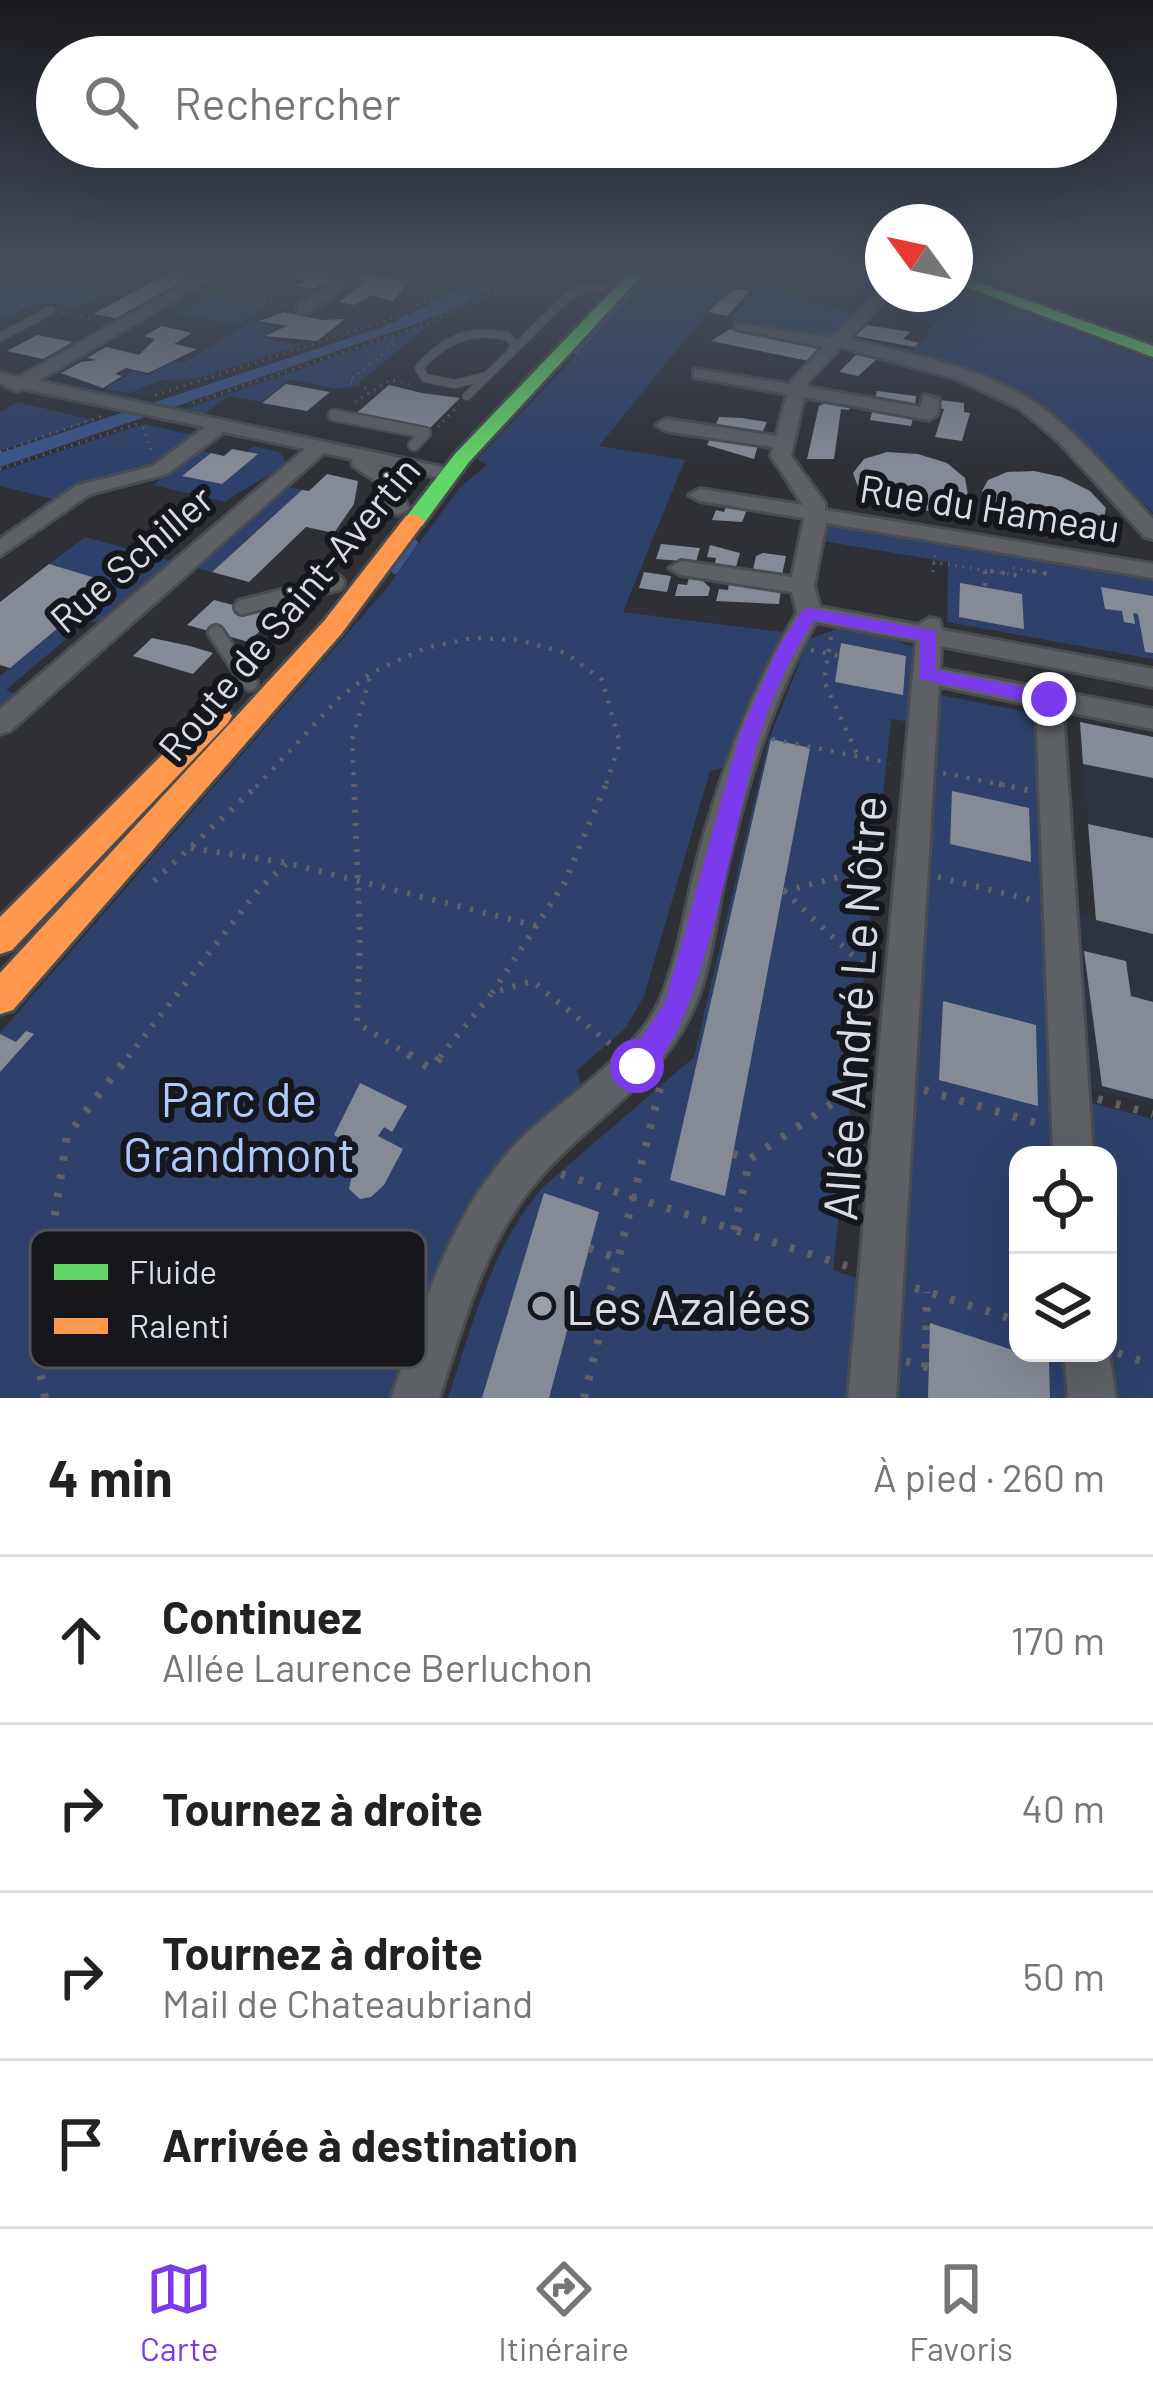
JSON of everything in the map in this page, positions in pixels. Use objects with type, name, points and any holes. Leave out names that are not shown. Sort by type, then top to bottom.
[{"type":"main road","name":"Route de Saint-Avertin","points":[[0,998],[333,627],[436,471],[560,336]]},
{"type":"main road","name":"Route de Saint-Avertin","points":[[0,939],[250,683],[398,509],[573,336]]},
{"type":"main road","points":[[1111,336],[1153,352]]},
{"type":"street","points":[[8,384],[97,336]]},
{"type":"street","points":[[801,336],[960,373],[1008,394],[1051,425],[1153,532]]},
{"type":"street","points":[[426,1367],[482,1222],[526,1162],[637,1066],[658,1041],[677,1006],[750,734],[788,646],[815,606],[814,503],[781,456],[800,381],[840,336]]},
{"type":"street","points":[[700,373],[928,416]]},
{"type":"street","points":[[8,384],[436,471]]},
{"type":"street","points":[[666,425],[785,443]]},
{"type":"street","points":[[0,549],[83,490],[160,470],[217,427]]},
{"type":"street","points":[[317,448],[360,461],[436,471]]},
{"type":"street","name":"Rue Schiller","points":[[0,724],[317,448]]},
{"type":"street","points":[[360,461],[392,486],[398,509]]},
{"type":"street","name":"Rue du Hameau","points":[[700,495],[1153,571]]},
{"type":"street","points":[[681,568],[815,606],[1153,678]]},
{"type":"street","name":"Allée André Le Nôtre","points":[[872,1398],[896,1082],[905,765],[926,675],[930,631]]},
{"type":"street","points":[[926,675],[1153,719]]},
{"type":"street","points":[[1049,699],[1072,1144]]},
{"type":"street","points":[[1088,1362],[1092,1398]]},
{"type":"street","points":[[415,1398],[426,1368]]},
{"type":"lane","points":[[459,336],[419,368],[424,378],[443,383],[487,376]]},
{"type":"lane","points":[[507,336],[515,344],[510,354]]},
{"type":"lane","points":[[467,396],[528,336]]},
{"type":"lane","points":[[337,413],[425,434],[414,445]]},
{"type":"lane","points":[[242,608],[337,583]]},
{"type":"lane","points":[[216,633],[250,683]]},
{"type":"path","points":[[0,469],[135,412],[343,336]]},
{"type":"path","points":[[0,452],[391,336]]},
{"type":"path","points":[[366,388],[349,381],[396,343],[387,338]]},
{"type":"path","points":[[337,413],[390,380],[410,384]]},
{"type":"path","points":[[436,429],[467,396]]},
{"type":"path","points":[[135,412],[153,452],[153,462],[140,475]]},
{"type":"path","points":[[934,562],[1021,576]]},
{"type":"path","points":[[985,571],[985,588]]},
{"type":"path","points":[[815,606],[824,682],[858,756]]},
{"type":"path","points":[[141,894],[230,816],[339,698],[371,673],[425,649],[472,638],[566,653],[602,680],[620,743],[595,818],[564,884],[492,993],[431,1069],[357,1023],[352,740],[371,673]]},
{"type":"path","points":[[750,734],[1055,796]]},
{"type":"path","points":[[191,848],[287,863],[537,926]]},
{"type":"path","points":[[53,1230],[67,1136],[259,889],[287,863]]},
{"type":"path","points":[[784,891],[867,969]]},
{"type":"path","points":[[492,993],[532,981],[661,1084],[584,1398]]},
{"type":"path","points":[[896,1082],[1072,1144]]},
{"type":"path","points":[[734,1230],[750,1160],[858,1087]]},
{"type":"path","points":[[1069,1092],[1153,1114]]},
{"type":"path","points":[[734,1154],[750,1160]]},
{"type":"path","points":[[526,1162],[1009,1318]]},
{"type":"path","points":[[589,1248],[619,1259]]},
{"type":"path","points":[[925,1367],[927,1292]]},
{"type":"path","points":[[1117,1353],[1153,1365]]},
{"type":"path","points":[[39,1368],[45,1398]]},
{"type":"shaded area","points":[[114,336],[331,336],[135,401],[58,385],[47,379],[53,370]]},
{"type":"shaded area","points":[[355,336],[380,336],[0,467],[0,453]]},
{"type":"shaded area","points":[[1080,722],[1153,737],[1153,1105],[1078,1085],[1070,909],[1096,918]]},
{"type":"green space","points":[[227,336],[264,336],[301,345],[195,379],[163,380],[129,393],[105,389],[134,371],[149,375],[171,361],[184,363]]},
{"type":"green space","points":[[396,336],[415,336],[355,386],[339,389],[290,380],[261,402],[228,396],[200,417],[177,412]]},
{"type":"green space","name":"Parc de Grandmont","points":[[594,336],[688,336],[599,446],[685,460],[623,612],[782,632],[733,765],[710,771],[644,996],[625,1029],[577,1070],[584,1102],[503,1180],[489,1176],[465,1208],[426,1302],[426,1230],[30,1230],[30,1368],[401,1368],[390,1398],[0,1398],[0,1033],[386,589],[460,487],[487,465],[477,459]]},
{"type":"green space","points":[[925,336],[1087,336],[1153,361],[1153,513],[1049,411],[1020,395],[910,355]]},
{"type":"green space","points":[[17,402],[94,420],[0,451],[0,412]]},
{"type":"green space","points":[[144,424],[191,435],[147,469],[57,500],[0,486],[0,471]]},
{"type":"green space","points":[[253,446],[280,452],[286,462],[225,502],[153,485],[198,450],[211,453],[183,476],[221,484],[257,455],[247,452]]},
{"type":"green space","points":[[287,487],[302,490],[212,572],[196,568]]},
{"type":"green space","points":[[830,523],[1153,576],[1153,659],[947,622],[948,562],[823,541]]},
{"type":"green space","points":[[85,537],[171,561],[98,623],[88,620],[6,690],[15,694],[0,707],[0,676],[111,584],[49,564]]},
{"type":"green space","points":[[837,629],[890,638],[919,649],[911,722],[891,719],[833,1270],[859,1279],[848,1398],[448,1398],[485,1288],[525,1211],[543,1187],[694,1057],[769,739],[809,639]]},
{"type":"green space","points":[[936,694],[1042,715],[1063,1146],[1009,1146],[1009,1362],[1073,1362],[1076,1398],[892,1398]]},
{"type":"green space","points":[[1080,1100],[1153,1119],[1153,1398],[1105,1398],[1105,1362],[1117,1362],[1117,1146],[1083,1146]]},
{"type":"building","points":[[35,336],[73,342],[43,359],[7,351]]},
{"type":"building","points":[[145,336],[187,336],[174,344],[197,349],[148,373],[126,368],[103,388],[61,373],[96,360],[87,358],[106,347],[139,355],[155,339]]},
{"type":"building","points":[[267,336],[323,336],[317,341]]},
{"type":"building","points":[[719,336],[765,336],[822,348],[809,361],[711,341]]},
{"type":"building","points":[[856,336],[906,336],[903,339],[919,343],[915,347]]},
{"type":"building","points":[[856,355],[877,359],[858,376],[839,372]]},
{"type":"building","points":[[286,384],[330,392],[307,411],[262,403]]},
{"type":"building","points":[[389,385],[460,398],[427,431],[353,416]]},
{"type":"building","points":[[877,391],[916,396],[915,407],[874,401]]},
{"type":"building","points":[[940,400],[964,403],[964,412],[970,413],[962,441],[935,437],[944,409],[938,408]]},
{"type":"building","points":[[827,402],[851,406],[841,409],[834,459],[807,459],[819,406]]},
{"type":"building","points":[[873,409],[914,415],[911,426],[870,420]]},
{"type":"building","points":[[719,417],[767,422],[763,431],[738,430],[715,427]]},
{"type":"building","points":[[711,436],[758,445],[754,459],[707,445]]},
{"type":"building","points":[[232,449],[258,454],[222,484],[182,476],[211,453],[224,456]]},
{"type":"building","points":[[887,452],[918,454],[947,463],[965,478],[968,495],[956,506],[935,511],[902,510],[876,501],[858,487],[853,473],[864,459]]},
{"type":"building","points":[[1007,472],[1062,477],[1090,491],[1106,508],[1103,523],[1086,533],[1050,534],[1011,523],[988,506],[982,491],[988,480]]},
{"type":"building","points":[[327,474],[358,481],[354,504],[334,533],[306,527],[249,582],[212,572],[302,490],[309,491]]},
{"type":"building","points":[[726,506],[747,510],[742,522],[712,520],[716,510],[724,512]]},
{"type":"building","points":[[661,544],[700,548],[696,562],[656,559]]},
{"type":"building","points":[[710,545],[740,553],[736,567],[715,564],[716,558],[707,557]]},
{"type":"building","points":[[756,556],[786,556],[782,575],[753,570]]},
{"type":"building","points":[[49,564],[112,583],[10,668],[0,665],[0,602]]},
{"type":"building","points":[[644,572],[671,576],[667,592],[639,588]]},
{"type":"building","points":[[689,578],[702,580],[710,588],[708,596],[675,596],[678,584],[687,585]]},
{"type":"building","points":[[729,583],[781,589],[779,604],[716,601],[719,589],[728,590]]},
{"type":"building","points":[[960,583],[1022,594],[1024,629],[959,617]]},
{"type":"building","points":[[1101,587],[1153,596],[1153,653],[1145,652],[1138,614],[1133,613],[1135,624],[1124,622],[1122,611],[1105,609]]},
{"type":"building","points":[[214,600],[274,616],[249,642],[187,625]]},
{"type":"building","points":[[152,638],[213,653],[193,674],[133,656]]},
{"type":"building","points":[[841,643],[906,656],[903,695],[835,682]]},
{"type":"building","points":[[1080,722],[1153,737],[1153,778],[1083,764]]},
{"type":"building","points":[[771,739],[810,748],[725,1196],[670,1180]]},
{"type":"building","points":[[952,791],[1029,808],[1031,862],[950,844]]},
{"type":"building","points":[[1088,824],[1153,838],[1153,934],[1096,920]]},
{"type":"building","points":[[1084,951],[1126,961],[1131,996],[1153,1002],[1153,1099],[1102,1086]]},
{"type":"building","points":[[943,1001],[1036,1025],[1038,1106],[939,1080]]},
{"type":"building","points":[[26,1031],[34,1034],[0,1072],[0,1034],[16,1042]]},
{"type":"building","points":[[360,1083],[407,1106],[392,1132],[384,1127],[378,1136],[403,1149],[384,1185],[371,1197],[360,1199],[349,1189],[354,1166],[336,1156],[345,1141],[334,1135]]},
{"type":"building","name":"Les Azalées","points":[[544,1193],[599,1212],[549,1398],[482,1398]]},
{"type":"building","points":[[930,1323],[1009,1349],[1009,1362],[1049,1362],[1050,1398],[928,1398]]},
{"type":"waterway","points":[[576,352],[591,336]]},
{"type":"waterway","points":[[395,571],[415,543]]},
{"type":"traffic: fast","points":[[414,521],[462,458],[577,336]]},
{"type":"traffic: fast","points":[[1111,336],[1153,352]]},
{"type":"traffic: slow","points":[[0,998],[333,627],[414,521]]},
{"type":"traffic: slow","points":[[0,939],[218,716]]},
{"type":"place","name":"Les Azalées","points":[[542,1306]]},
{"type":"route","points":[[637,1066],[658,1041],[677,1006],[750,734],[788,646],[809,614],[930,635],[926,675],[1049,699]]}]
